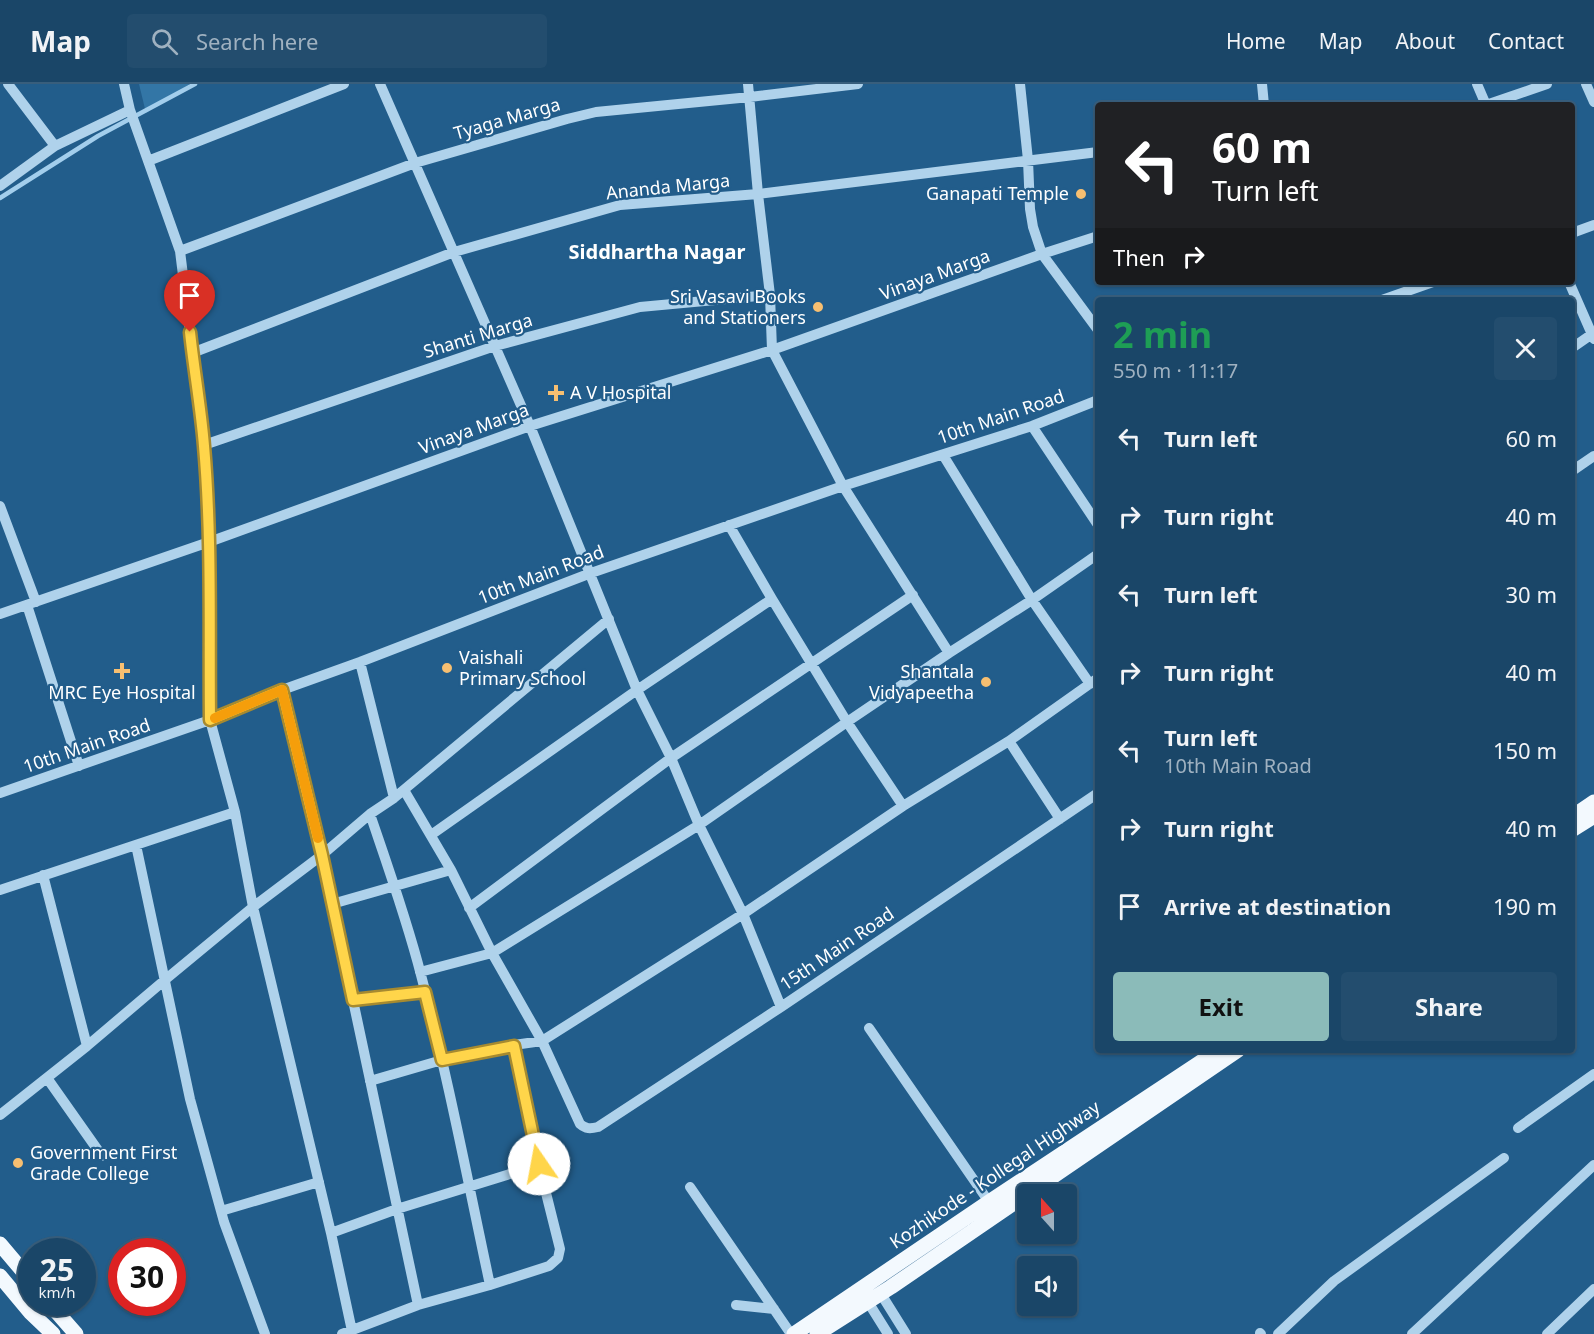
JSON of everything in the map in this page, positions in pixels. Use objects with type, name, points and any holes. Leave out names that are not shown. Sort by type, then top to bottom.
[{"type":"main road","points":[[1575,815],[1594,802]]},
{"type":"main road","points":[[1575,828],[1594,816]]},
{"type":"main road","name":"Kozhikode - Kollegal Highway","points":[[793,1334],[1214,1053]]},
{"type":"main road","points":[[817,1334],[874,1298],[1234,1053]]},
{"type":"main road","points":[[0,1244],[18,1265]]},
{"type":"main road","points":[[0,1276],[52,1334]]},
{"type":"main road","points":[[60,1316],[76,1334]]},
{"type":"street","points":[[124,84],[138,135],[180,251],[204,445],[209,542],[210,720],[235,812],[254,907],[331,1233],[347,1332],[418,1305],[549,1266],[560,1255],[514,1046]]},
{"type":"street","points":[[147,161],[345,84]]},
{"type":"street","points":[[380,84],[530,426],[637,690],[743,914],[781,1007]]},
{"type":"street","points":[[748,84],[770,295],[772,350],[843,486],[949,653]]},
{"type":"street","name":"Tyaga Marga","points":[[180,251],[415,163],[567,119],[596,112],[858,84]]},
{"type":"street","points":[[1020,84],[1028,160],[1030,209],[1042,254],[1095,326]]},
{"type":"street","points":[[1262,84],[1264,102]]},
{"type":"street","points":[[1477,84],[1485,102]]},
{"type":"street","points":[[1495,102],[1547,84]]},
{"type":"street","points":[[1586,84],[1594,102]]},
{"type":"street","points":[[6,88],[55,146]]},
{"type":"street","points":[[0,186],[55,146],[131,113]]},
{"type":"street","name":"Ananda Marga","points":[[192,353],[454,252],[620,205],[758,194],[1095,152]]},
{"type":"street","points":[[1575,232],[1594,225]]},
{"type":"street","name":"Vinaya Marga","points":[[0,614],[209,542],[530,426],[772,350],[1095,237]]},
{"type":"street","points":[[1390,297],[1424,285]]},
{"type":"street","points":[[1570,285],[1593,337],[1575,346]]},
{"type":"street","name":"Shanti Marga","points":[[204,445],[495,346],[640,307],[770,295]]},
{"type":"street","name":"10th Main Road","points":[[0,793],[210,720],[282,690],[591,573],[843,486],[1032,426],[1095,401]]},
{"type":"street","points":[[1032,426],[1095,520]]},
{"type":"street","points":[[370,1080],[442,1060],[542,1041],[743,914],[903,806],[1009,741],[1094,681],[1032,600],[943,455]]},
{"type":"street","points":[[1575,469],[1594,456]]},
{"type":"street","points":[[0,506],[79,766]]},
{"type":"street","points":[[729,525],[811,664],[903,806]]},
{"type":"street","points":[[420,972],[492,953],[699,825],[847,722],[1095,556]]},
{"type":"street","points":[[469,908],[671,758],[913,595]]},
{"type":"street","points":[[431,835],[637,690],[772,599]]},
{"type":"street","points":[[0,1115],[254,907],[322,855],[370,814],[404,790],[609,619]]},
{"type":"street","points":[[360,662],[394,798]]},
{"type":"street","points":[[282,690],[322,855],[418,1305]]},
{"type":"street","points":[[1009,741],[1060,819]]},
{"type":"street","points":[[404,790],[451,870],[492,953],[542,1041]]},
{"type":"street","name":"15th Main Road","points":[[542,1041],[580,1124],[585,1128],[598,1127],[781,1007],[1095,795]]},
{"type":"street","points":[[0,890],[235,812]]},
{"type":"street","points":[[370,814],[420,972],[442,1060],[490,1285]]},
{"type":"street","points":[[136,845],[190,1099],[221,1211],[265,1334]]},
{"type":"street","points":[[332,904],[451,870]]},
{"type":"street","points":[[43,875],[87,1046]]},
{"type":"street","points":[[353,1000],[425,992]]},
{"type":"street","points":[[869,1028],[989,1202]]},
{"type":"street","points":[[1518,1128],[1594,1074]]},
{"type":"street","points":[[47,1078],[102,1155]]},
{"type":"street","points":[[1278,1334],[1334,1281],[1504,1158]]},
{"type":"street","points":[[331,1233],[397,1209],[539,1164]]},
{"type":"street","points":[[1412,1334],[1594,1165]]},
{"type":"street","points":[[221,1211],[319,1182]]},
{"type":"street","points":[[690,1187],[793,1334]]},
{"type":"street","points":[[1547,1334],[1594,1289]]},
{"type":"street","points":[[874,1298],[888,1334]]},
{"type":"street","points":[[874,1298],[906,1334]]},
{"type":"street","points":[[736,1305],[774,1309]]},
{"type":"shaded area","points":[[139,84],[190,84],[146,113]]},
{"type":"waterway","points":[[0,198],[98,136],[195,84]]},
{"type":"slow traffic","points":[[215,718],[282,690],[318,838]]},
{"type":"place","name":"Ganapati Temple","points":[[1081,194]]},
{"type":"place","name":"Sri Vasavi Books and Stationers","points":[[818,307]]},
{"type":"place","name":"A V Hospital","points":[[556,393]]},
{"type":"place","name":"Vaishali Primary School","points":[[447,668]]},
{"type":"place","name":"MRC Eye Hospital","points":[[122,671]]},
{"type":"place","name":"Shantala Vidyapeetha","points":[[986,682]]},
{"type":"place","name":"Government First Grade College","points":[[18,1163]]},
{"type":"district","name":"Siddhartha Nagar","points":[[657,252]]},
{"type":"route","points":[[190,332],[206,464],[210,720],[282,690],[322,855],[353,1000],[425,992],[442,1060],[514,1046],[539,1164]]}]
